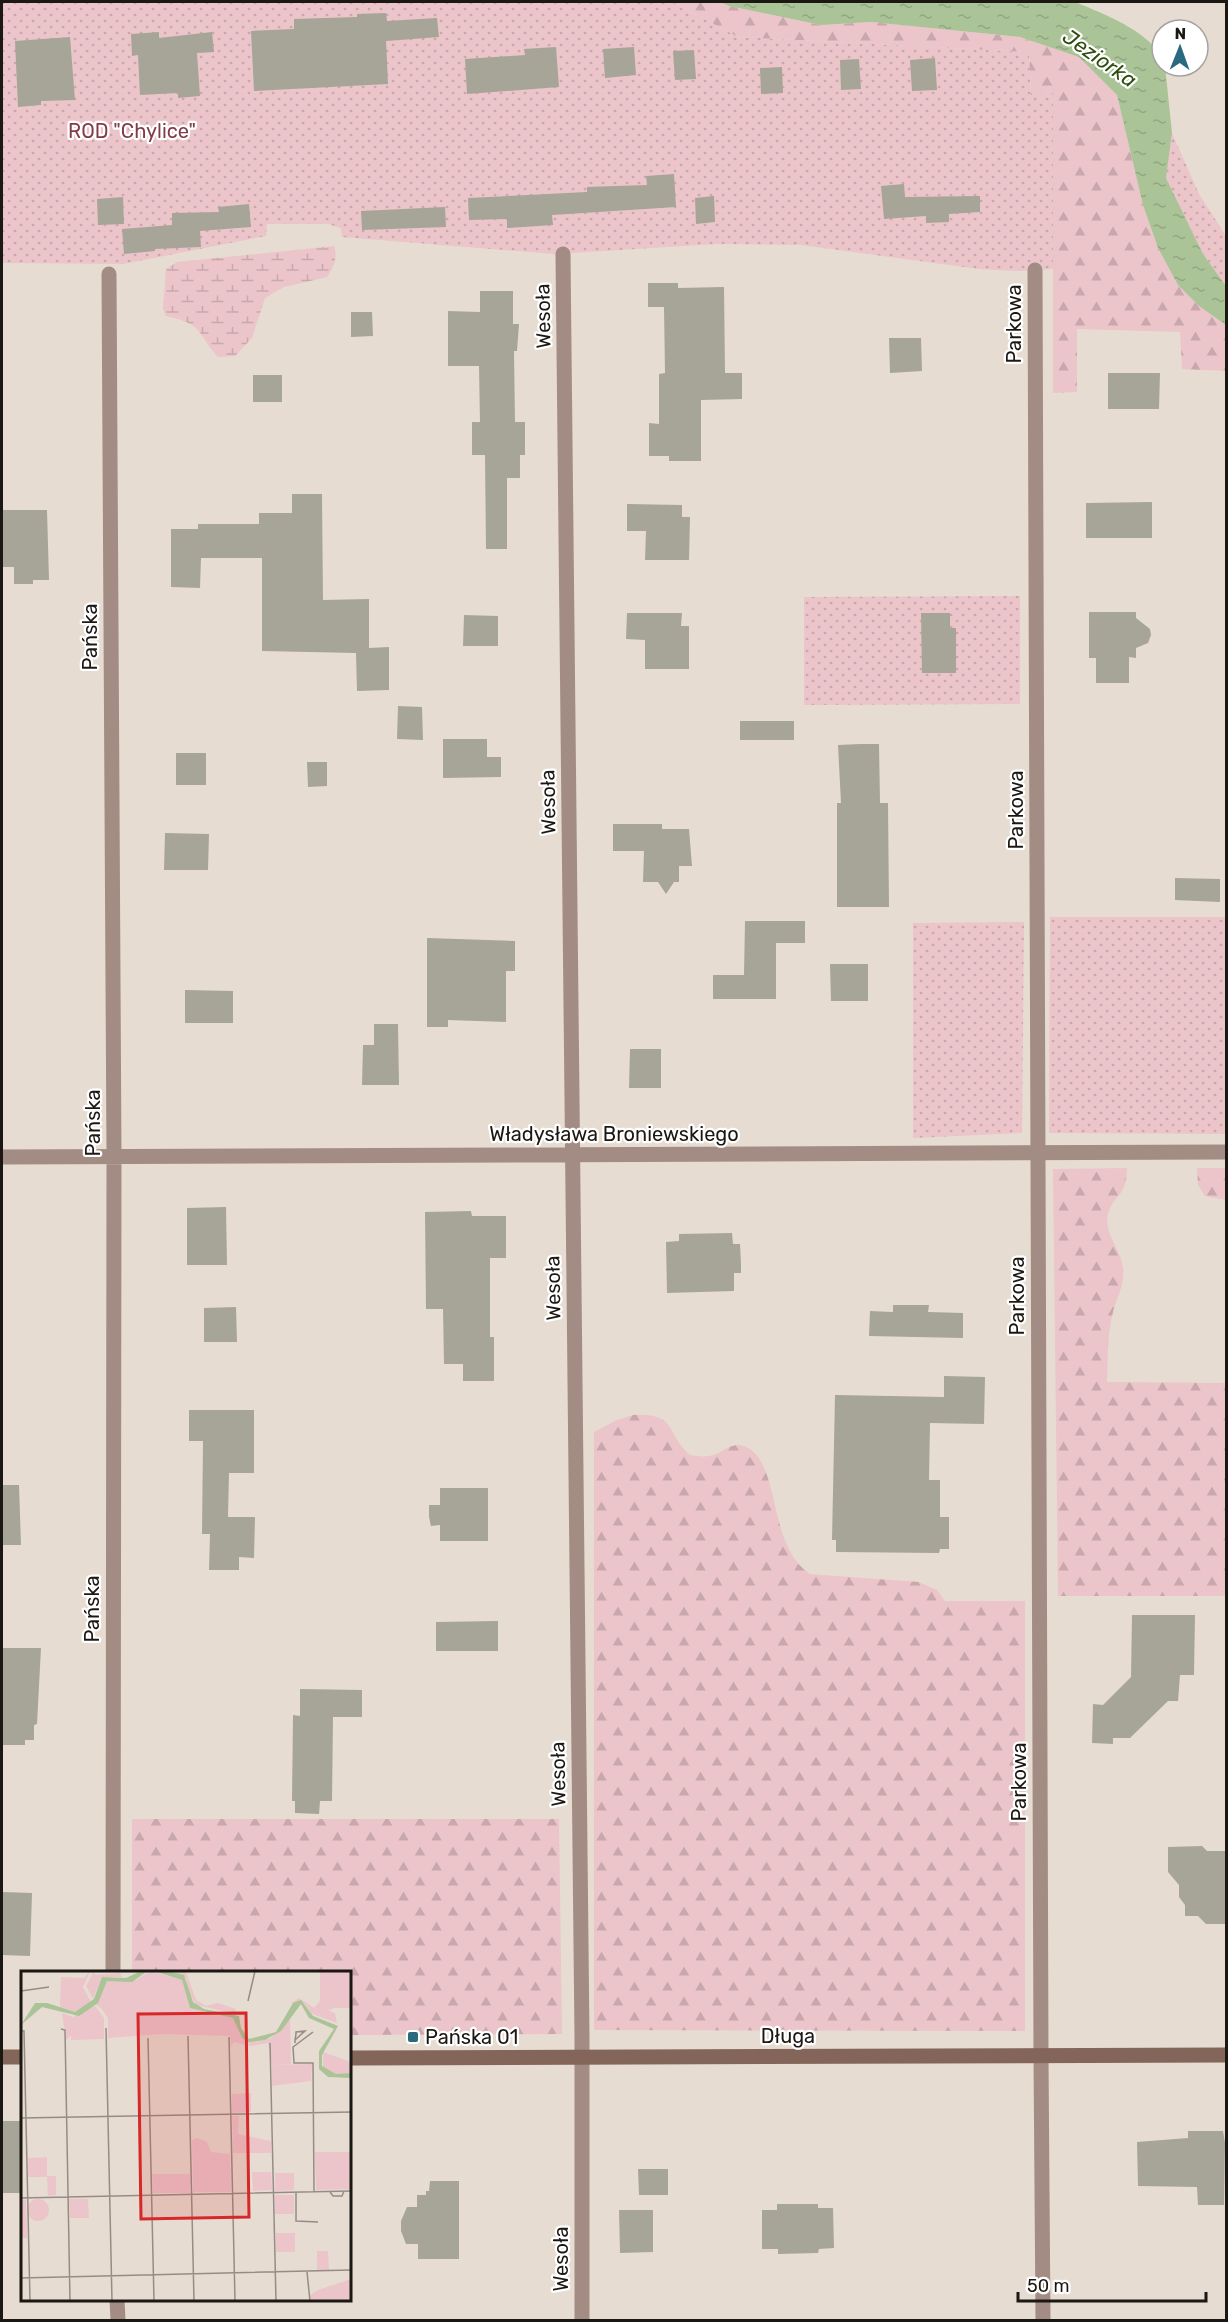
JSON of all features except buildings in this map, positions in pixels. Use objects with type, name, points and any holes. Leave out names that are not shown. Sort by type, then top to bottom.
[{"type":"street","name":"Wesoła","points":[[564,254],[582,2058],[582,2320]]},
{"type":"street","name":"Parkowa","points":[[1035,270],[1043,2320]]},
{"type":"street","name":"Pańska","points":[[109,274],[114,1156],[113,1971]]},
{"type":"street","name":"Władysława Broniewskiego","points":[[2,1157],[1227,1152]]},
{"type":"street","name":"Długa","points":[[351,2058],[1227,2055]]},
{"type":"street","points":[[2,2057],[21,2057]]},
{"type":"street","points":[[117,2301],[118,2320]]},
{"type":"green space","name":"ROD \"Chylice\"","points":[[2,2],[673,2],[738,37],[1029,52],[1031,95],[1053,93],[1053,269],[1020,271],[979,269],[801,245],[717,244],[554,254],[342,237],[341,228],[328,224],[267,224],[266,236],[123,264],[2,263]]},
{"type":"green space","points":[[673,2],[720,2],[729,6],[821,25],[871,22],[1020,37],[1079,57],[1117,95],[1143,205],[1158,248],[1178,285],[1199,306],[1226,325],[1226,371],[1182,369],[1180,332],[1077,329],[1077,392],[1053,393],[1053,93],[1031,95],[1029,52],[738,37]]},
{"type":"green space","points":[[1172,133],[1199,194],[1226,236],[1226,286],[1203,254],[1166,178]]},
{"type":"green space","points":[[334,246],[335,262],[327,277],[284,287],[265,298],[252,338],[235,356],[218,357],[194,326],[166,316],[163,309],[166,269],[177,262]]},
{"type":"green space","points":[[1020,596],[1020,704],[804,705],[804,597]]},
{"type":"green space","points":[[1050,917],[1226,917],[1226,1134],[1049,1133]]},
{"type":"green space","points":[[1024,922],[1022,1133],[913,1138],[913,923]]},
{"type":"green space","points":[[1127,1168],[1122,1191],[1110,1207],[1107,1221],[1122,1261],[1123,1274],[1110,1329],[1107,1382],[1226,1383],[1226,1596],[1058,1596],[1053,1169]]},
{"type":"green space","points":[[1197,1168],[1226,1168],[1226,1200],[1205,1196],[1198,1185]]},
{"type":"green space","points":[[633,1415],[647,1415],[664,1421],[690,1455],[709,1456],[734,1445],[744,1446],[756,1454],[770,1485],[786,1544],[796,1561],[810,1574],[919,1582],[937,1590],[945,1601],[1025,1601],[1025,2031],[594,2030],[594,1432],[617,1420]]},
{"type":"green space","points":[[132,1819],[559,1819],[562,2034],[351,2035],[351,1971],[132,1971]]},
{"type":"water","name":"Jeziorka","points":[[720,2],[1075,2],[1128,26],[1150,42],[1150,78],[1166,78],[1172,133],[1166,178],[1203,254],[1226,286],[1226,325],[1199,306],[1178,285],[1158,248],[1143,205],[1117,95],[1079,57],[1020,37],[871,22],[821,25],[729,6]]},
{"type":"place","name":"Pańska 01","points":[[413,2037]]}]
